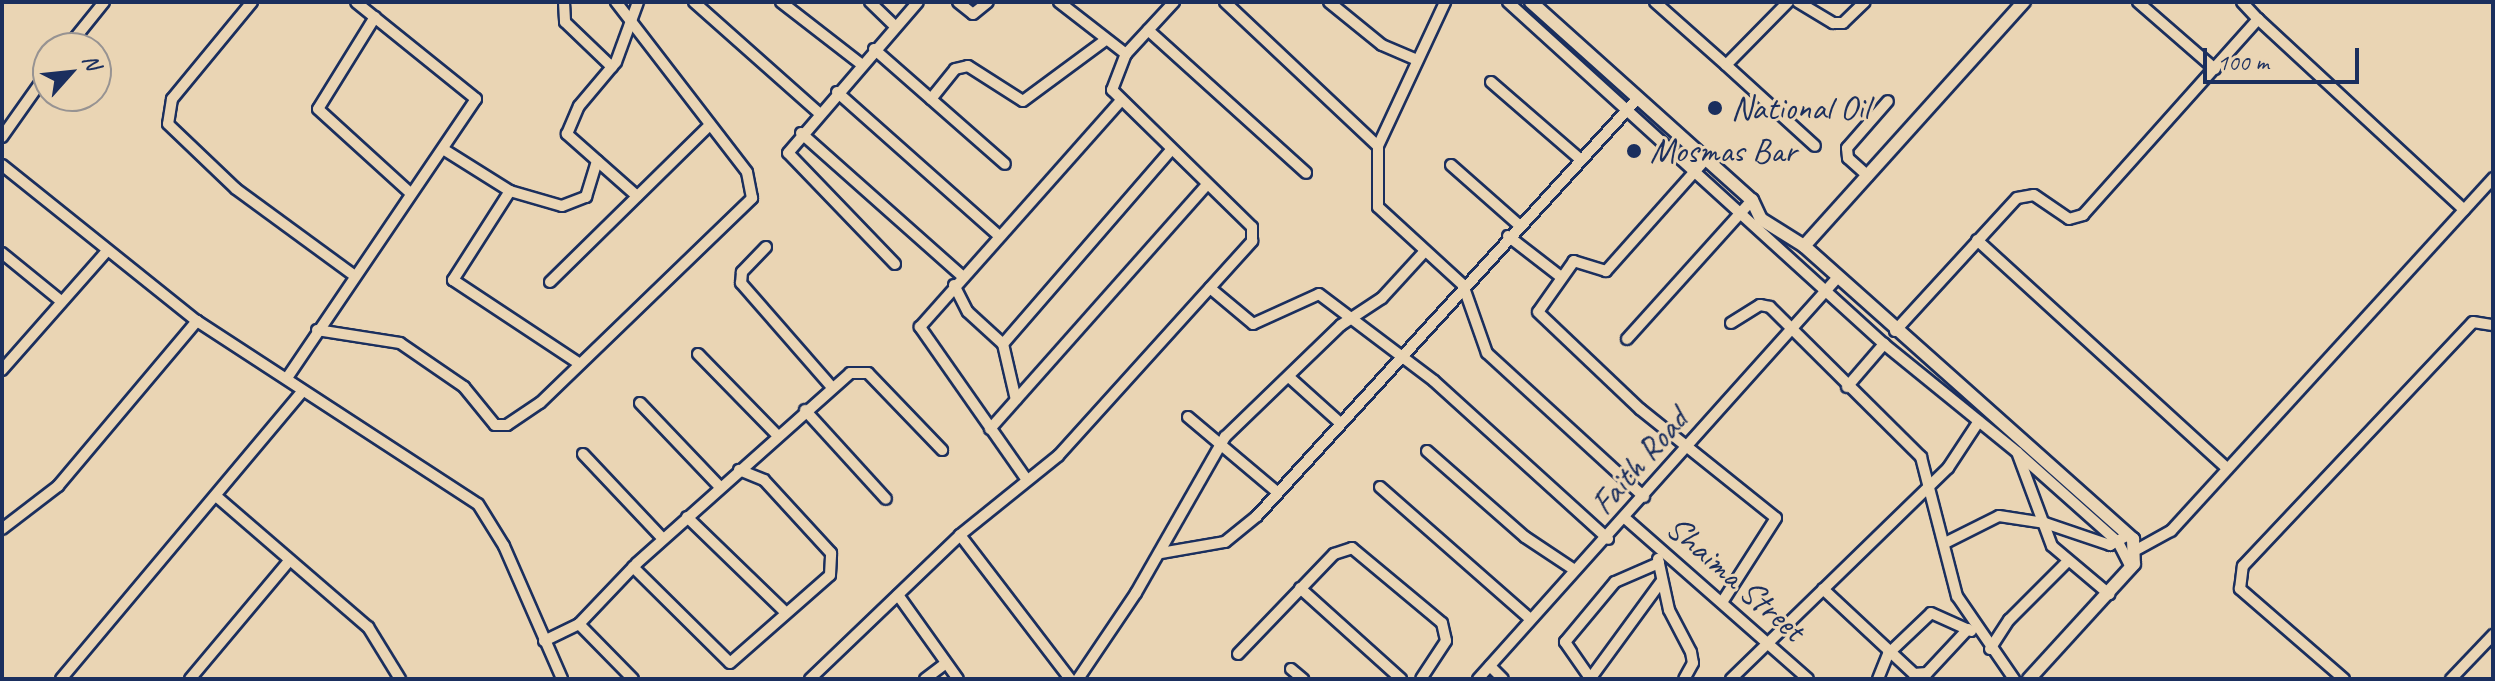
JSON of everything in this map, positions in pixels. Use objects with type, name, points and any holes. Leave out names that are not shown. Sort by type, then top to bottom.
[{"type":"street","points":[[80,32],[104,2]]},
{"type":"street","points":[[252,2],[172,99],[168,124],[236,189],[352,274]]},
{"type":"street","points":[[287,378],[408,191],[443,149],[474,94],[356,2]]},
{"type":"street","points":[[564,2],[565,22],[612,67]]},
{"type":"street","points":[[317,330],[400,343],[464,387],[495,425],[524,417],[754,191],[747,172],[709,126],[632,17],[616,2]]},
{"type":"street","points":[[637,196],[570,139],[568,125],[612,67],[638,2]]},
{"type":"street","points":[[694,2],[819,113]]},
{"type":"street","points":[[781,2],[861,64]]},
{"type":"street","points":[[870,2],[895,26]]},
{"type":"street","points":[[895,264],[791,159],[789,148],[918,2]]},
{"type":"street","points":[[958,2],[973,14],[988,2]]},
{"type":"street","points":[[1059,2],[1104,41],[1126,54]]},
{"type":"street","points":[[1225,2],[1378,146]]},
{"type":"street","points":[[1329,2],[1382,45],[1413,58]]},
{"type":"street","points":[[1429,2],[1442,7],[1413,58],[1378,146],[1374,199],[1424,252],[1463,285],[1487,353],[1644,497]]},
{"type":"street","points":[[1508,2],[1884,344],[2138,549]]},
{"type":"street","points":[[1531,2],[1752,200],[1761,219],[1804,246],[2123,538],[2131,568]]},
{"type":"street","points":[[1655,2],[1815,146]]},
{"type":"street","points":[[1726,65],[1788,2]]},
{"type":"street","points":[[1798,2],[1833,23],[1843,23],[1865,2]]},
{"type":"street","points":[[1804,246],[2024,2]]},
{"type":"street","points":[[2138,2],[2215,69]]},
{"type":"street","points":[[2242,2],[2464,210]]},
{"type":"street","points":[[810,679],[960,535],[1079,434],[1210,288],[1254,233],[1119,103],[1110,83],[1126,54],[1169,4]]},
{"type":"street","points":[[375,17],[318,109],[408,191]]},
{"type":"street","points":[[1895,331],[1977,240],[2027,194],[2069,219],[2083,215],[2258,19]]},
{"type":"street","points":[[1148,30],[1306,173]]},
{"type":"street","points":[[931,99],[955,69],[968,66],[1023,101],[1104,41]]},
{"type":"street","points":[[874,49],[1005,164]]},
{"type":"street","points":[[1491,82],[1580,159]]},
{"type":"street","points":[[837,92],[998,235]]},
{"type":"street","points":[[2,137],[32,95]]},
{"type":"street","points":[[1161,553],[1225,542],[1277,492],[1463,285],[1638,98]]},
{"type":"street","points":[[1868,176],[1848,158],[1847,148],[1888,101]]},
{"type":"street","points":[[1027,480],[920,327],[998,235],[1119,103]]},
{"type":"street","points":[[550,282],[709,126]]},
{"type":"street","points":[[801,133],[962,276]]},
{"type":"street","points":[[443,149],[510,191],[573,204],[592,186],[597,161]]},
{"type":"street","points":[[1003,344],[1170,151]]},
{"type":"street","points":[[1705,160],[1606,271],[1578,260],[1541,305],[1540,318],[1688,447],[1776,518],[1723,601]]},
{"type":"street","points":[[2,165],[197,321],[478,504],[504,546],[562,679]]},
{"type":"street","points":[[1451,165],[1519,225]]},
{"type":"street","points":[[2029,679],[2131,568],[2138,549],[2171,531],[2226,467],[2493,178]]},
{"type":"street","points":[[990,429],[1207,185]]},
{"type":"street","points":[[510,191],[453,280],[577,362]]},
{"type":"street","points":[[1627,339],[1752,200]]},
{"type":"street","points":[[1508,236],[1561,277]]},
{"type":"street","points":[[1977,240],[2226,467]]},
{"type":"street","points":[[766,247],[742,272],[741,283],[831,386]]},
{"type":"street","points":[[2,370],[107,251]]},
{"type":"street","points":[[1078,679],[1161,553],[1221,443],[1424,252]]},
{"type":"street","points":[[2,253],[62,302]]},
{"type":"street","name":"Faith Road","points":[[1478,679],[1573,569],[1626,519],[1838,277]]},
{"type":"street","points":[[954,285],[968,312],[1003,344],[1016,400]]},
{"type":"street","points":[[1210,288],[1253,324],[1319,294],[1356,318],[1400,354],[1608,539]]},
{"type":"street","points":[[1731,323],[1764,304],[1921,457],[1931,484],[1957,596],[1972,631]]},
{"type":"street","points":[[2,529],[58,486],[197,321]]},
{"type":"street","points":[[2344,679],[2240,589],[2243,566],[2473,322],[2493,325]]},
{"type":"street","points":[[1847,387],[1884,344]]},
{"type":"street","points":[[698,354],[777,435]]},
{"type":"street","points":[[544,641],[579,624],[663,539],[831,386],[850,373],[868,373],[942,450]]},
{"type":"street","points":[[1289,377],[1339,422]]},
{"type":"street","points":[[61,679],[303,391]]},
{"type":"street","points":[[640,403],[720,487]]},
{"type":"street","points":[[805,410],[886,499]]},
{"type":"street","points":[[1188,417],[1277,492]]},
{"type":"street","points":[[1731,679],[1931,484],[1979,421]]},
{"type":"street","points":[[1427,451],[1573,569]]},
{"type":"street","points":[[2017,452],[2052,546],[2109,594]]},
{"type":"street","points":[[583,454],[663,539]]},
{"type":"street","points":[[633,567],[726,663],[830,575],[835,562],[764,480],[739,470]]},
{"type":"street","points":[[1380,487],[1530,619]]},
{"type":"street","points":[[216,496],[368,627],[400,679]]},
{"type":"street","points":[[1945,543],[1999,516],[2045,523],[2110,545],[2123,538]]},
{"type":"street","points":[[687,517],[784,611]]},
{"type":"street","name":"Shaima Street","points":[[1626,519],[1723,601],[1808,679]]},
{"type":"street","points":[[960,535],[1070,679]]},
{"type":"street","points":[[1656,545],[1661,582],[1691,652],[1693,663],[1684,679]]},
{"type":"street","points":[[1238,654],[1342,549],[1362,552],[1442,623],[1446,641],[1428,676]]},
{"type":"street","points":[[190,679],[289,561]]},
{"type":"street","points":[[1990,649],[2009,620],[2068,561]]},
{"type":"street","points":[[1659,563],[1615,582],[1565,642],[1590,678],[1661,582]]},
{"type":"street","points":[[1300,588],[1401,679]]},
{"type":"street","points":[[1823,589],[1888,654],[1921,676],[1972,631]]},
{"type":"street","points":[[898,595],[958,679]]},
{"type":"street","points":[[1878,679],[1888,654],[1931,613],[1972,631],[2014,679]]},
{"type":"street","points":[[579,624],[633,679]]},
{"type":"street","points":[[2451,679],[2493,635]]},
{"type":"street","points":[[925,679],[946,663]]},
{"type":"street","points":[[1490,666],[1503,679]]},
{"type":"street","points":[[1291,669],[1303,679]]},
{"type":"place","name":"National Oil","points":[[1715,108]]},
{"type":"place","name":"Mosmas Bar","points":[[1634,151]]}]
